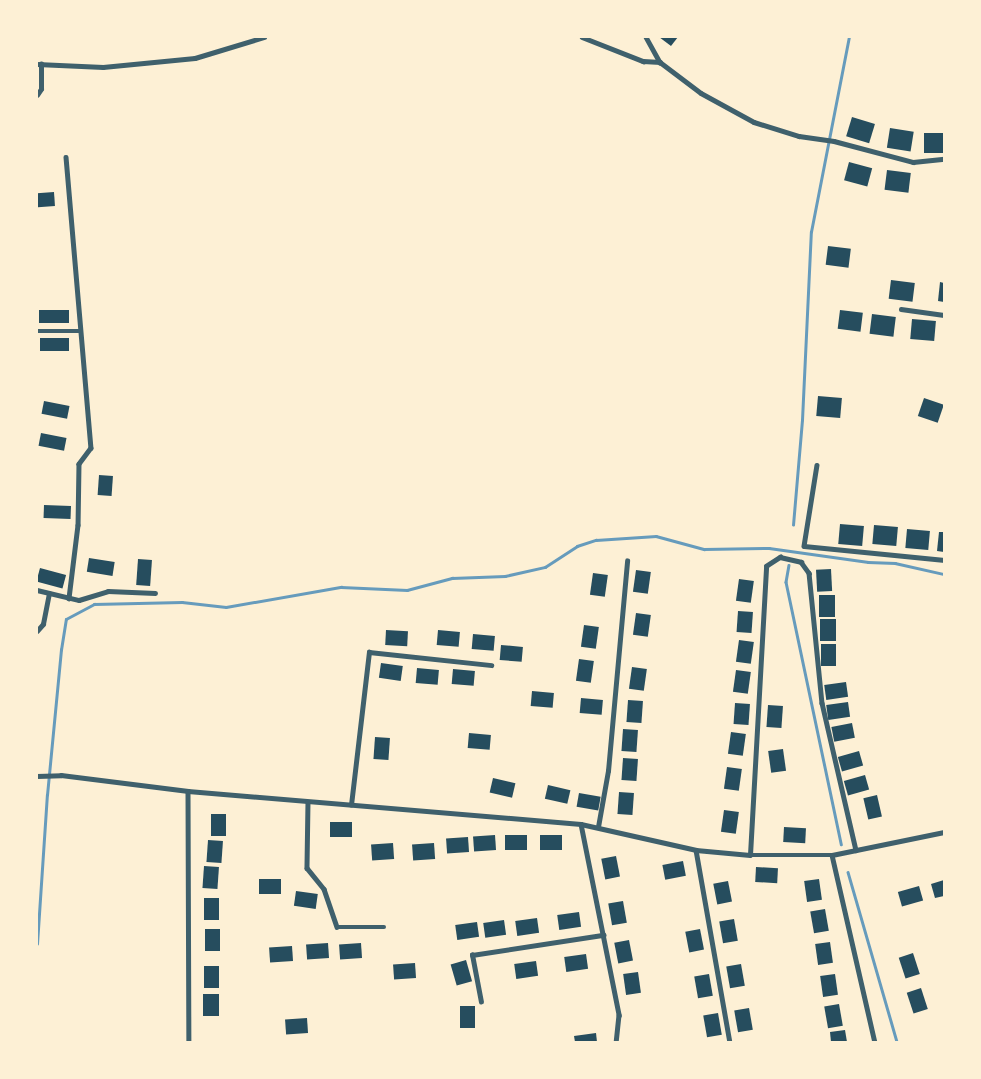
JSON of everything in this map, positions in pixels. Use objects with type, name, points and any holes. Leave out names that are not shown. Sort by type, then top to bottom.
[{"type":"street","points":[[37,95],[41,89],[39,64],[103,67],[195,58],[264,37]]},
{"type":"street","points":[[582,37],[643,61],[660,62]]},
{"type":"street","points":[[646,37],[660,62],[701,93],[754,122],[799,136],[821,138],[913,162],[944,159]]},
{"type":"street","points":[[66,157],[91,448],[79,464],[78,525],[69,598]]},
{"type":"street","points":[[901,309],[944,314]]},
{"type":"street","points":[[37,331],[79,331]]},
{"type":"street","points":[[817,465],[804,546],[944,560]]},
{"type":"street","points":[[750,855],[766,566],[780,557],[802,562],[810,573],[822,703],[856,850]]},
{"type":"street","points":[[598,827],[608,772],[627,561]]},
{"type":"street","points":[[37,590],[79,600],[108,591],[155,593]]},
{"type":"street","points":[[37,631],[43,624],[49,594]]},
{"type":"street","points":[[351,805],[369,652],[491,665]]},
{"type":"street","points":[[37,776],[61,775],[188,791],[581,824],[696,850],[750,855],[832,855],[944,832]]},
{"type":"street","points":[[188,791],[189,1042]]},
{"type":"street","points":[[308,802],[307,868],[324,888],[337,927],[384,926]]},
{"type":"street","points":[[581,824],[619,1015],[616,1042]]},
{"type":"street","points":[[696,850],[730,1042]]},
{"type":"street","points":[[832,855],[875,1042]]},
{"type":"street","points":[[481,1002],[472,956],[603,935]]},
{"type":"building","points":[[659,37],[678,37],[671,46]]},
{"type":"building","points":[[852,117],[875,124],[869,143],[846,136]]},
{"type":"building","points":[[890,128],[914,132],[911,152],[887,148]]},
{"type":"building","points":[[924,133],[944,133],[944,153],[924,153]]},
{"type":"building","points":[[849,162],[872,168],[867,187],[844,180]]},
{"type":"building","points":[[887,170],[911,173],[908,193],[885,190]]},
{"type":"building","points":[[54,192],[55,206],[38,207],[37,193]]},
{"type":"building","points":[[828,246],[851,249],[849,268],[826,265]]},
{"type":"building","points":[[891,280],[915,283],[913,302],[889,299]]},
{"type":"building","points":[[940,282],[944,283],[944,302],[938,301]]},
{"type":"building","points":[[39,310],[69,310],[69,323],[39,323]]},
{"type":"building","points":[[840,310],[863,313],[861,332],[838,329]]},
{"type":"building","points":[[872,314],[896,317],[893,337],[870,334]]},
{"type":"building","points":[[912,319],[936,321],[934,341],[910,339]]},
{"type":"building","points":[[40,338],[69,338],[69,351],[40,351]]},
{"type":"building","points":[[818,396],[842,398],[840,418],[816,416]]},
{"type":"building","points":[[924,398],[944,405],[938,423],[918,416]]},
{"type":"building","points":[[44,401],[70,406],[67,419],[42,414]]},
{"type":"building","points":[[41,433],[67,438],[64,451],[39,446]]},
{"type":"building","points":[[99,475],[113,476],[112,496],[98,495]]},
{"type":"building","points":[[44,505],[71,506],[71,519],[44,518]]},
{"type":"building","points":[[840,524],[864,526],[862,546],[838,544]]},
{"type":"building","points":[[874,525],[898,527],[896,546],[872,544]]},
{"type":"building","points":[[907,529],[930,531],[928,550],[905,548]]},
{"type":"building","points":[[939,532],[944,532],[944,552],[937,551]]},
{"type":"building","points":[[89,558],[115,562],[112,576],[87,572]]},
{"type":"building","points":[[138,559],[152,560],[150,586],[136,585]]},
{"type":"building","points":[[40,568],[66,575],[62,589],[37,582]]},
{"type":"building","points":[[831,569],[832,591],[817,592],[816,570]]},
{"type":"building","points":[[636,570],[651,572],[648,594],[633,592]]},
{"type":"building","points":[[593,573],[608,575],[605,597],[590,595]]},
{"type":"building","points":[[739,579],[754,581],[751,603],[736,601]]},
{"type":"building","points":[[819,595],[835,595],[835,617],[819,617]]},
{"type":"building","points":[[738,611],[753,612],[751,633],[737,632]]},
{"type":"building","points":[[636,613],[651,615],[648,637],[633,635]]},
{"type":"building","points":[[820,619],[836,619],[836,641],[820,641]]},
{"type":"building","points":[[584,625],[599,627],[596,649],[581,647]]},
{"type":"building","points":[[386,630],[408,631],[407,646],[385,645]]},
{"type":"building","points":[[438,630],[460,632],[459,647],[437,645]]},
{"type":"building","points":[[473,634],[495,636],[494,651],[472,649]]},
{"type":"building","points":[[739,640],[754,642],[751,664],[736,662]]},
{"type":"building","points":[[821,644],[836,644],[836,666],[821,666]]},
{"type":"building","points":[[501,645],[523,647],[522,662],[500,660]]},
{"type":"building","points":[[579,659],[594,661],[591,683],[576,681]]},
{"type":"building","points":[[381,663],[403,666],[401,681],[379,678]]},
{"type":"building","points":[[632,667],[647,669],[644,691],[629,689]]},
{"type":"building","points":[[417,668],[439,670],[438,685],[416,683]]},
{"type":"building","points":[[453,669],[475,671],[474,686],[452,684]]},
{"type":"building","points":[[736,670],[751,672],[748,694],[733,692]]},
{"type":"building","points":[[846,682],[848,697],[826,700],[824,685]]},
{"type":"building","points":[[532,691],[554,693],[553,708],[531,706]]},
{"type":"building","points":[[581,698],[603,700],[602,715],[580,713]]},
{"type":"building","points":[[628,700],[643,701],[641,723],[626,722]]},
{"type":"building","points":[[848,702],[850,717],[828,720],[826,705]]},
{"type":"building","points":[[735,703],[750,704],[748,725],[734,724]]},
{"type":"building","points":[[768,705],[783,706],[781,728],[766,727]]},
{"type":"building","points":[[852,723],[855,738],[834,742],[831,727]]},
{"type":"building","points":[[623,729],[638,730],[636,752],[621,751]]},
{"type":"building","points":[[731,732],[746,734],[743,756],[728,754]]},
{"type":"building","points":[[469,733],[491,735],[490,750],[468,748]]},
{"type":"building","points":[[375,737],[390,738],[388,760],[373,759]]},
{"type":"building","points":[[783,749],[786,771],[771,773],[768,751]]},
{"type":"building","points":[[859,751],[863,765],[842,771],[838,757]]},
{"type":"building","points":[[623,758],[638,759],[636,781],[621,780]]},
{"type":"building","points":[[727,767],[742,769],[739,791],[724,789]]},
{"type":"building","points":[[865,775],[869,789],[848,795],[844,781]]},
{"type":"building","points":[[493,778],[515,783],[512,798],[490,793]]},
{"type":"building","points":[[548,785],[570,790],[567,804],[545,799]]},
{"type":"building","points":[[619,792],[634,793],[632,815],[617,814]]},
{"type":"building","points":[[579,793],[601,797],[598,811],[577,807]]},
{"type":"building","points":[[877,795],[882,816],[868,820],[863,798]]},
{"type":"building","points":[[724,810],[739,812],[736,834],[721,832]]},
{"type":"building","points":[[211,814],[226,814],[226,836],[211,836]]},
{"type":"building","points":[[330,822],[352,822],[352,837],[330,837]]},
{"type":"building","points":[[784,827],[806,828],[805,843],[783,842]]},
{"type":"building","points":[[495,835],[496,850],[474,851],[473,837]]},
{"type":"building","points":[[505,835],[527,835],[527,850],[505,850]]},
{"type":"building","points":[[540,835],[562,835],[562,850],[540,850]]},
{"type":"building","points":[[468,837],[469,852],[447,853],[446,839]]},
{"type":"building","points":[[208,840],[223,841],[221,863],[206,862]]},
{"type":"building","points":[[393,843],[394,859],[372,860],[371,845]]},
{"type":"building","points":[[434,843],[435,859],[413,860],[412,845]]},
{"type":"building","points":[[616,856],[620,877],[605,879],[601,859]]},
{"type":"building","points":[[683,861],[686,876],[665,880],[662,865]]},
{"type":"building","points":[[204,866],[219,867],[217,889],[202,888]]},
{"type":"building","points":[[756,867],[778,868],[777,883],[755,882]]},
{"type":"building","points":[[259,879],[281,879],[281,894],[259,894]]},
{"type":"building","points":[[819,879],[822,900],[807,902],[804,881]]},
{"type":"building","points":[[944,880],[944,896],[935,898],[931,884]]},
{"type":"building","points":[[728,881],[732,902],[717,904],[713,884]]},
{"type":"building","points":[[919,886],[923,900],[902,906],[898,892]]},
{"type":"building","points":[[296,891],[318,894],[316,909],[294,906]]},
{"type":"building","points":[[204,898],[219,898],[219,920],[204,920]]},
{"type":"building","points":[[623,901],[627,923],[612,925],[608,904]]},
{"type":"building","points":[[825,909],[829,931],[814,933],[810,912]]},
{"type":"building","points":[[579,912],[581,927],[559,930],[557,915]]},
{"type":"building","points":[[537,918],[539,933],[517,936],[515,921]]},
{"type":"building","points":[[734,919],[738,941],[723,943],[719,922]]},
{"type":"building","points":[[504,920],[506,935],[485,938],[483,923]]},
{"type":"building","points":[[477,922],[479,937],[457,940],[455,925]]},
{"type":"building","points":[[205,929],[220,929],[220,951],[205,951]]},
{"type":"building","points":[[700,929],[704,950],[689,952],[685,932]]},
{"type":"building","points":[[629,940],[633,961],[618,963],[614,943]]},
{"type":"building","points":[[830,942],[833,963],[818,965],[815,944]]},
{"type":"building","points":[[328,943],[329,958],[307,959],[306,945]]},
{"type":"building","points":[[361,943],[362,958],[340,959],[339,945]]},
{"type":"building","points":[[292,946],[293,961],[270,963],[269,948]]},
{"type":"building","points":[[913,953],[920,974],[906,979],[899,958]]},
{"type":"building","points":[[586,954],[588,969],[566,972],[564,957]]},
{"type":"building","points":[[466,960],[472,981],[457,986],[451,964]]},
{"type":"building","points":[[536,961],[538,976],[516,979],[514,964]]},
{"type":"building","points":[[415,963],[416,978],[394,979],[393,965]]},
{"type":"building","points":[[741,964],[745,986],[730,988],[726,967]]},
{"type":"building","points":[[204,966],[219,966],[219,988],[204,988]]},
{"type":"building","points":[[638,972],[641,993],[626,995],[623,974]]},
{"type":"building","points":[[709,974],[713,996],[698,998],[694,977]]},
{"type":"building","points":[[835,974],[838,995],[823,997],[820,976]]},
{"type":"building","points":[[921,988],[928,1009],[914,1014],[907,993]]},
{"type":"building","points":[[203,994],[219,994],[219,1016],[203,1016]]},
{"type":"building","points":[[839,1004],[843,1026],[828,1028],[824,1007]]},
{"type":"building","points":[[460,1006],[475,1006],[475,1028],[460,1028]]},
{"type":"building","points":[[749,1008],[753,1030],[738,1032],[734,1011]]},
{"type":"building","points":[[718,1013],[722,1035],[707,1037],[703,1016]]},
{"type":"building","points":[[307,1018],[308,1033],[286,1034],[285,1020]]},
{"type":"building","points":[[845,1030],[847,1042],[831,1042],[830,1032]]},
{"type":"building","points":[[596,1033],[597,1042],[575,1042],[574,1036]]},
{"type":"waterway","points":[[793,525],[802,420],[811,232],[849,37]]},
{"type":"waterway","points":[[37,944],[47,795],[66,619],[94,604],[182,602],[226,607],[341,587],[407,590],[452,578],[505,576],[545,567],[577,546],[596,540],[656,536],[704,549],[769,548],[868,562],[895,563],[944,574]]},
{"type":"waterway","points":[[789,565],[786,582],[841,844]]},
{"type":"waterway","points":[[848,872],[897,1042]]}]
